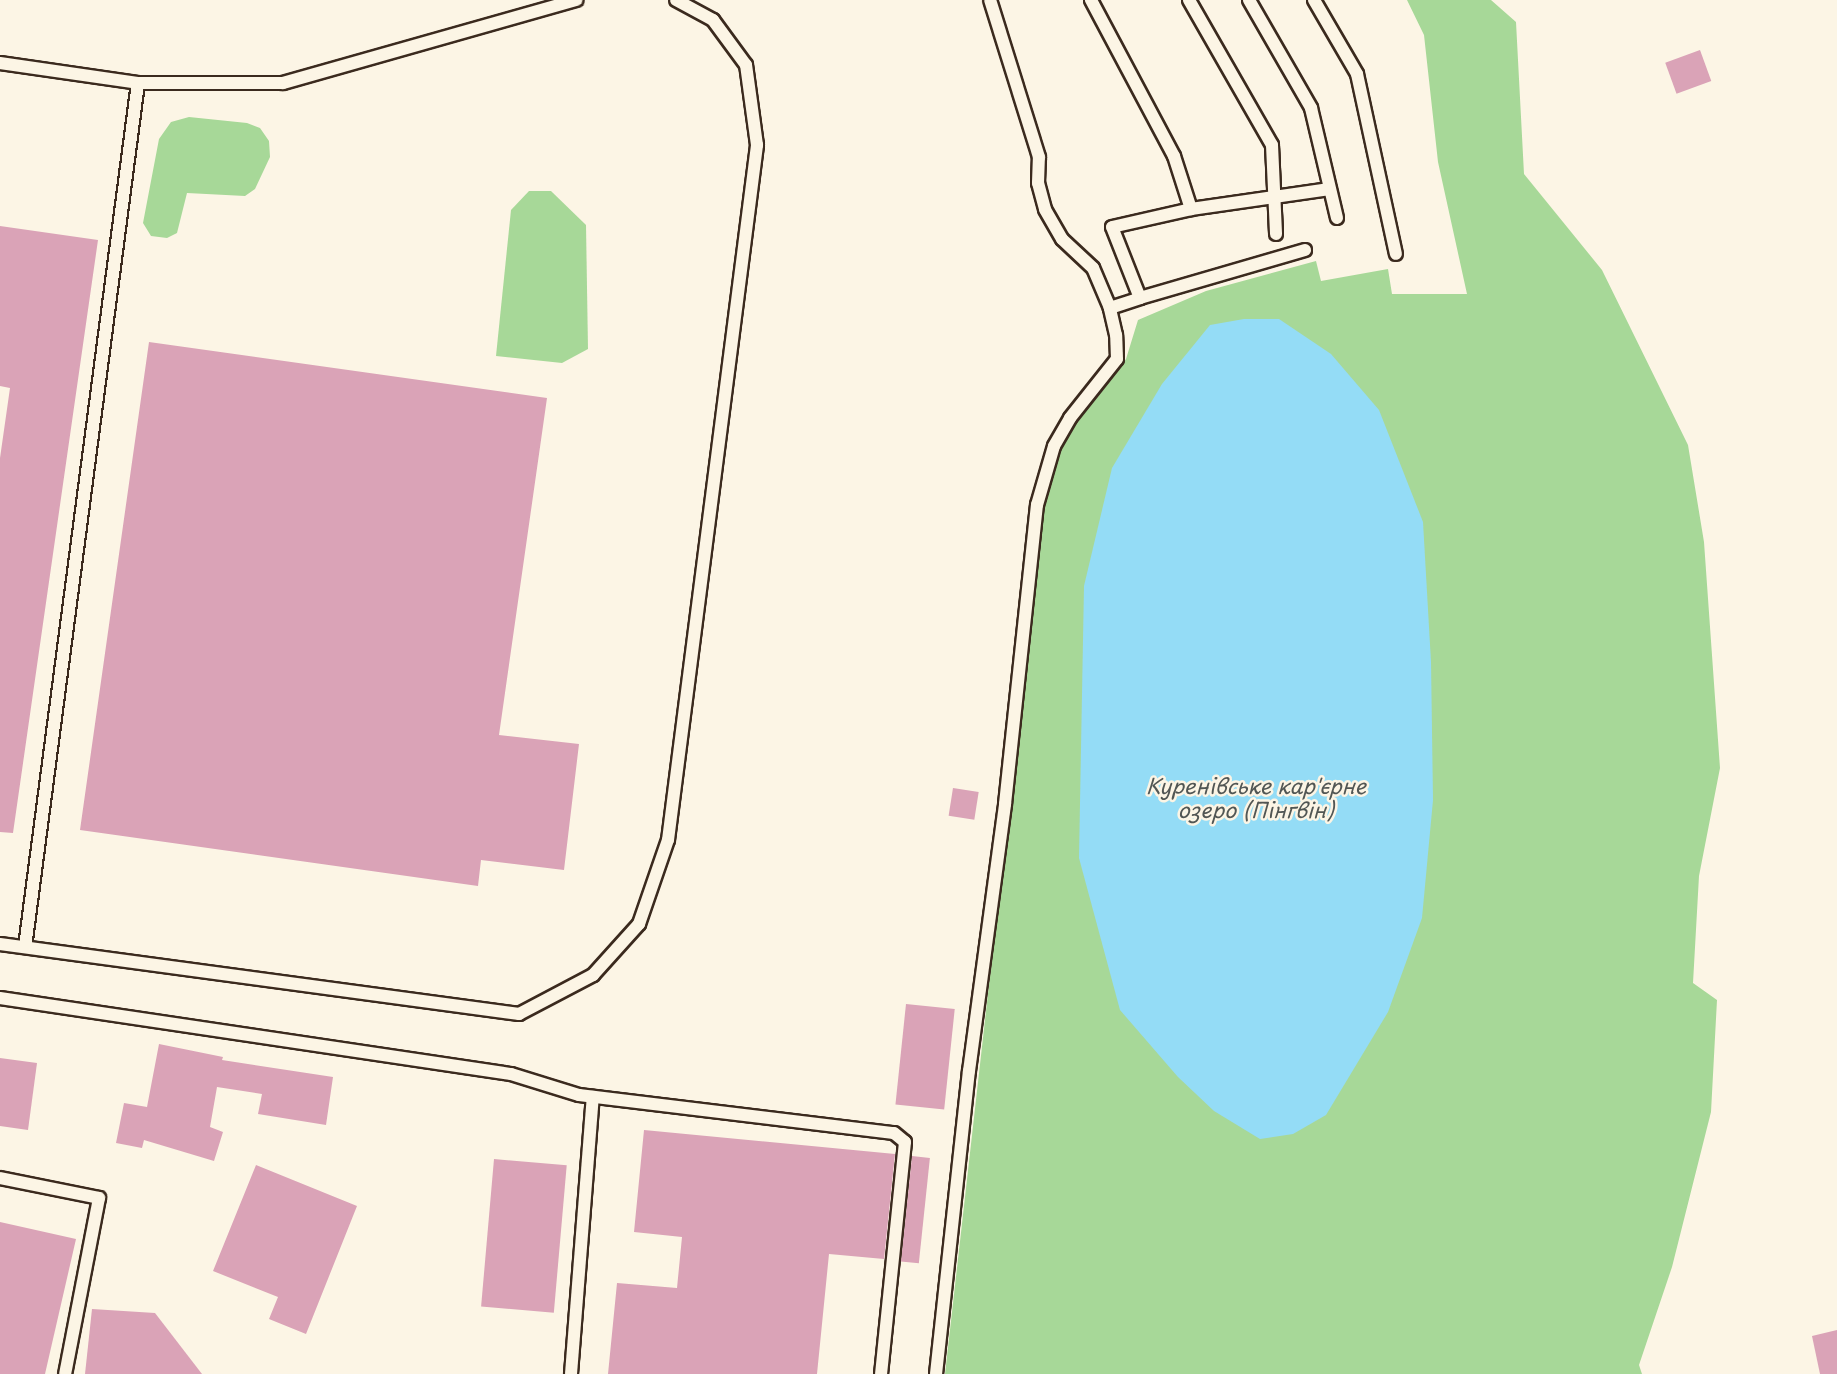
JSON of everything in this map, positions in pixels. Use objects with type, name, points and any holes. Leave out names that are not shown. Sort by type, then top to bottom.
[{"type":"lane","points":[[0,63],[138,83],[283,83],[576,0]]},
{"type":"lane","points":[[0,944],[519,1014],[593,975],[639,924],[668,840],[757,145],[746,65],[713,20],[676,0]]},
{"type":"lane","points":[[936,1374],[969,1071],[1005,804],[1037,505],[1054,446],[1070,418],[1117,359],[1116,335],[1110,308],[1093,268],[1062,239],[1045,209],[1038,183],[1039,157],[990,0]]},
{"type":"lane","points":[[1091,0],[1174,156],[1191,209]]},
{"type":"lane","points":[[1189,0],[1272,145],[1276,234]]},
{"type":"lane","points":[[1249,0],[1311,108],[1338,218]]},
{"type":"lane","points":[[1314,0],[1357,74],[1396,254]]},
{"type":"lane","points":[[25,947],[138,83]]},
{"type":"lane","points":[[1140,298],[1112,227],[1191,209],[1330,189]]},
{"type":"lane","points":[[1110,308],[1305,250]]},
{"type":"lane","points":[[0,998],[511,1074],[542,1081],[572,1094],[886,1130],[902,1137],[905,1142],[881,1374]]},
{"type":"lane","points":[[571,1374],[593,1097]]},
{"type":"lane","points":[[0,1178],[99,1198],[65,1374]]},
{"type":"green space","points":[[1407,0],[1491,0],[1516,22],[1524,174],[1602,270],[1688,445],[1704,542],[1720,768],[1699,876],[1693,983],[1717,1000],[1711,1112],[1672,1267],[1639,1365],[1642,1374],[945,1374],[1043,507],[1061,440],[1126,359],[1138,320],[1206,291],[1316,261],[1321,281],[1388,269],[1392,294],[1467,294],[1438,162],[1424,35]]},
{"type":"green space","points":[[189,117],[247,123],[260,128],[269,141],[270,157],[255,189],[245,196],[187,193],[177,233],[167,238],[151,236],[143,223],[159,139],[171,122]]},
{"type":"green space","points":[[529,191],[551,191],[586,225],[588,349],[562,363],[496,356],[511,210]]},
{"type":"water","name":"Куренівське кар'єрне озеро (Пінгвін)","points":[[1244,319],[1279,319],[1331,354],[1379,410],[1423,522],[1431,662],[1433,800],[1422,918],[1388,1012],[1326,1115],[1293,1134],[1260,1139],[1214,1111],[1178,1077],[1120,1010],[1079,858],[1084,586],[1112,468],[1162,384],[1210,325]]},
{"type":"building","points":[[1700,50],[1711,81],[1677,94],[1665,63]]},
{"type":"building","points":[[0,226],[98,240],[13,833],[0,832],[0,458],[10,388],[0,386]]},
{"type":"building","points":[[149,342],[547,398],[499,735],[579,744],[564,870],[481,860],[478,886],[80,830]]},
{"type":"building","points":[[953,788],[979,792],[974,820],[949,816]]},
{"type":"building","points":[[906,1004],[955,1009],[944,1110],[895,1104]]},
{"type":"building","points":[[159,1044],[223,1057],[222,1060],[333,1077],[326,1125],[258,1114],[262,1094],[217,1087],[210,1127],[223,1132],[214,1161],[144,1140],[142,1148],[116,1143],[124,1103],[147,1107]]},
{"type":"building","points":[[0,1058],[37,1063],[28,1130],[0,1126]]},
{"type":"building","points":[[644,1130],[895,1154],[884,1259],[829,1254],[817,1374],[608,1374],[617,1283],[677,1288],[682,1237],[634,1232]]},
{"type":"building","points":[[912,1156],[930,1158],[919,1263],[901,1261]]},
{"type":"building","points":[[494,1159],[567,1165],[554,1313],[481,1306]]},
{"type":"building","points":[[256,1165],[357,1206],[306,1334],[269,1319],[278,1297],[213,1271]]},
{"type":"building","points":[[0,1222],[76,1239],[45,1374],[0,1374]]},
{"type":"building","points":[[92,1309],[155,1313],[202,1374],[85,1374]]},
{"type":"building","points":[[1837,1330],[1837,1374],[1820,1374],[1812,1336]]}]
